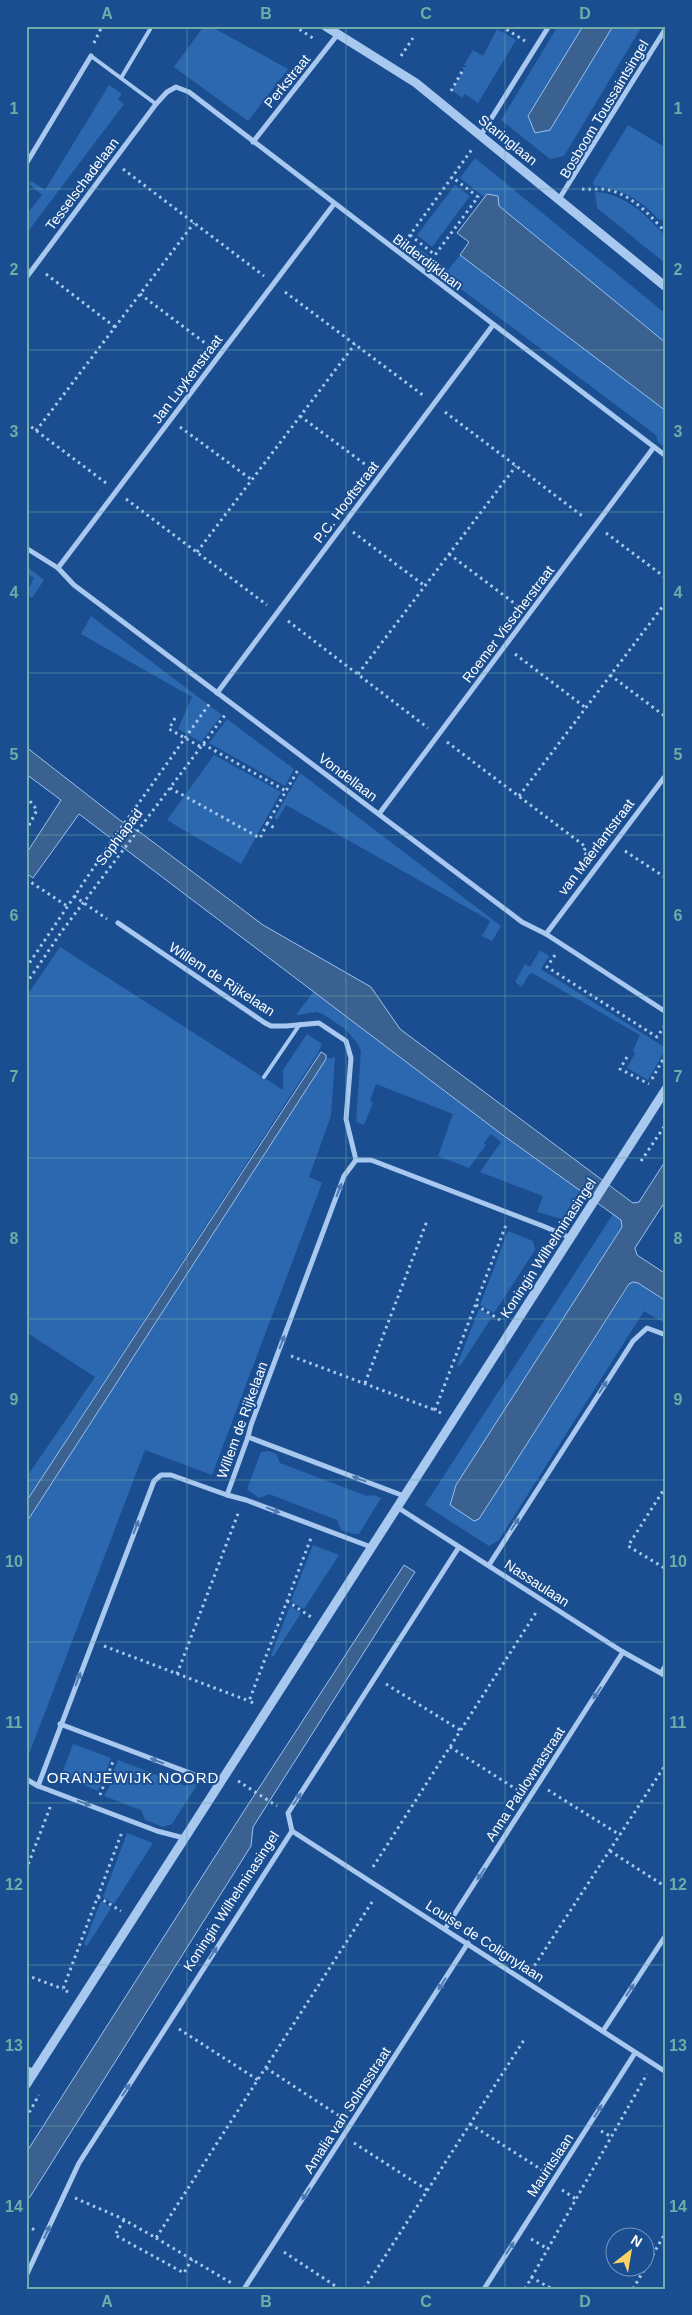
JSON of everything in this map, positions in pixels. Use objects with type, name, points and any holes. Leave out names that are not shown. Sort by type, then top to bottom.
[{"type":"street","name":"Staringlaan","points":[[325,26],[416,84],[666,287]]},
{"type":"street","points":[[481,135],[549,26]]},
{"type":"street","name":"Bosboom Toussaintsingel","points":[[559,200],[666,28]]},
{"type":"street","name":"Perkstraat","points":[[253,142],[338,34]]},
{"type":"street","points":[[26,164],[91,56]]},
{"type":"street","name":"Bilderdijklaan","points":[[176,87],[189,92],[666,456]]},
{"type":"street","name":"Tesselschadelaan","points":[[26,278],[156,104],[167,92],[176,87]]},
{"type":"street","name":"Jan Luykenstraat","points":[[58,568],[334,204]]},
{"type":"street","name":"P.C. Hooftstraat","points":[[217,693],[493,325]]},
{"type":"street","name":"Roemer Visscherstraat","points":[[379,814],[654,448]]},
{"type":"street","name":"Vondellaan","points":[[26,548],[58,568],[74,585],[522,922],[546,934],[666,1012]]},
{"type":"street","name":"van Maerlantstraat","points":[[546,934],[666,775]]},
{"type":"street","name":"Willem de Rijkelaan","points":[[38,1786],[154,1481],[162,1475],[171,1474],[227,1495],[251,1425],[344,1176],[356,1160],[346,1120],[351,1058],[346,1041],[319,1023],[271,1026],[265,1023],[118,923]]},
{"type":"street","name":"Koningin Wilhelminasingel","points":[[26,2085],[30,2070],[80,2000],[666,1088]]},
{"type":"street","points":[[356,1160],[371,1160],[571,1238]]},
{"type":"street","points":[[489,1565],[633,1341],[647,1328],[666,1335]]},
{"type":"street","points":[[248,1437],[404,1496]]},
{"type":"street","points":[[227,1495],[244,1499],[371,1547]]},
{"type":"street","name":"Nassaulaan","points":[[397,1507],[623,1652],[663,1675]]},
{"type":"street","name":"Koningin Wilhelminasingel","points":[[26,2276],[79,2162],[292,1831],[288,1813],[459,1547]]},
{"type":"street","name":"Anna Paulownastraat","points":[[445,1929],[623,1652]]},
{"type":"street","points":[[663,1675],[666,1665]]},
{"type":"street","points":[[60,1724],[219,1784]]},
{"type":"street","points":[[26,1779],[38,1786],[127,1820],[184,1838]]},
{"type":"street","name":"Louise de Colignylaan","points":[[292,1831],[525,1980],[652,2065],[666,2072]]},
{"type":"street","points":[[603,2031],[666,1935]]},
{"type":"street","name":"Amalia van Solmsstraat","points":[[244,2289],[468,1944]]},
{"type":"street","name":"Mauritslaan","points":[[484,2289],[635,2053]]},
{"type":"lane","points":[[121,78],[152,26]]},
{"type":"lane","points":[[91,56],[156,104]]},
{"type":"lane","points":[[264,1078],[300,1024]]},
{"type":"path","points":[[91,56],[102,26]]},
{"type":"path","points":[[294,26],[329,47]]},
{"type":"path","points":[[501,26],[536,48]]},
{"type":"path","points":[[401,57],[413,38]]},
{"type":"path","points":[[450,92],[464,68]]},
{"type":"path","name":"Staringlaan","points":[[467,144],[480,154]]},
{"type":"path","points":[[397,252],[473,148]]},
{"type":"path","points":[[113,161],[666,578]]},
{"type":"path","points":[[410,235],[435,256],[478,197],[452,177]]},
{"type":"path","points":[[568,187],[617,192],[637,205],[666,233]]},
{"type":"path","points":[[36,431],[194,223]]},
{"type":"path","points":[[35,266],[115,327]]},
{"type":"path","points":[[140,294],[220,354]]},
{"type":"path","points":[[197,552],[355,344]]},
{"type":"path","points":[[300,416],[380,475]]},
{"type":"path","points":[[170,420],[252,480]]},
{"type":"path","points":[[26,423],[586,847],[583,852],[598,863]]},
{"type":"path","points":[[358,674],[516,466]]},
{"type":"path","points":[[343,525],[425,586]]},
{"type":"path","points":[[449,554],[529,614]]},
{"type":"path","points":[[518,796],[666,602]]},
{"type":"path","points":[[505,646],[586,708]]},
{"type":"path","points":[[610,675],[666,717]]},
{"type":"path","name":"Sophiapad","points":[[26,968],[111,842],[217,693]]},
{"type":"path","name":"Sophiapad","points":[[26,984],[122,850],[233,704]]},
{"type":"path","points":[[176,718],[169,729],[286,790]]},
{"type":"path","points":[[170,788],[260,838],[304,759]]},
{"type":"path","points":[[26,796],[37,810],[26,831]]},
{"type":"path","points":[[267,824],[275,828]]},
{"type":"path","points":[[613,843],[666,878]]},
{"type":"path","points":[[26,879],[67,906]]},
{"type":"path","points":[[74,896],[109,920],[118,923]]},
{"type":"path","points":[[562,944],[547,967],[657,1037],[666,1024]]},
{"type":"path","points":[[627,1058],[620,1069],[649,1086],[662,1062],[666,1064]]},
{"type":"path","points":[[640,1162],[666,1124]]},
{"type":"path","points":[[436,1410],[511,1213]]},
{"type":"path","points":[[365,1383],[426,1221]]},
{"type":"path","points":[[476,1305],[513,1328]]},
{"type":"path","points":[[278,1352],[436,1410],[453,1421]]},
{"type":"path","points":[[666,1486],[628,1546],[666,1570]]},
{"type":"path","points":[[177,1674],[244,1499]]},
{"type":"path","points":[[249,1701],[316,1526]]},
{"type":"path","points":[[366,1878],[544,1601]]},
{"type":"path","points":[[287,1602],[322,1624]]},
{"type":"path","points":[[92,1642],[249,1701],[266,1711]]},
{"type":"path","points":[[375,1677],[460,1730]]},
{"type":"path","points":[[96,1808],[118,1746]]},
{"type":"path","points":[[450,1747],[530,1798]]},
{"type":"path","points":[[525,1980],[666,1764]]},
{"type":"path","points":[[240,1782],[276,1806]]},
{"type":"path","points":[[539,1784],[620,1835]]},
{"type":"path","points":[[26,1870],[55,1792]]},
{"type":"path","points":[[63,1989],[127,1820]]},
{"type":"path","points":[[610,1851],[666,1887]]},
{"type":"path","points":[[156,2238],[381,1888]]},
{"type":"path","points":[[98,1897],[132,1918]]},
{"type":"path","points":[[26,1975],[63,1989],[80,2000]]},
{"type":"path","points":[[169,2022],[258,2080]]},
{"type":"path","points":[[364,2289],[524,2040]]},
{"type":"path","points":[[525,2289],[652,2065]]},
{"type":"path","points":[[266,2068],[352,2124]]},
{"type":"path","points":[[470,2124],[542,2170],[540,2174],[552,2182]]},
{"type":"path","points":[[344,2136],[427,2190]]},
{"type":"path","points":[[64,2193],[124,2220],[240,2289]]},
{"type":"path","points":[[124,2220],[115,2235],[184,2273],[192,2259]]},
{"type":"path","points":[[633,2289],[666,2232]]},
{"type":"path","points":[[520,2233],[548,2249]]},
{"type":"path","points":[[273,2245],[340,2289]]},
{"type":"path","points":[[531,2277],[552,2289]]},
{"type":"shaded area","points":[[204,26],[210,26],[288,69],[248,121],[174,67]]},
{"type":"shaded area","points":[[558,26],[583,26],[528,116],[550,130],[613,26],[642,26],[564,156],[550,159],[501,120]]},
{"type":"shaded area","points":[[583,26],[613,26],[550,130],[535,133],[528,116]]},
{"type":"shaded area","points":[[497,29],[516,40],[478,103],[465,94],[462,98],[452,90],[466,66],[464,65],[473,50],[483,56]]},
{"type":"shaded area","points":[[109,85],[122,94],[118,99],[124,104],[26,234],[26,215],[42,195],[29,184],[31,181],[45,190]]},
{"type":"shaded area","points":[[628,125],[666,148],[666,219],[659,220],[646,207],[630,196],[612,189],[594,186],[593,182]]},
{"type":"shaded area","points":[[475,158],[666,314],[666,343],[498,206],[497,196],[487,194],[484,197],[460,178]]},
{"type":"shaded area","points":[[455,185],[470,196],[432,247],[417,235]]},
{"type":"shaded area","points":[[595,192],[626,201],[651,221],[666,237],[666,264],[597,208]]},
{"type":"shaded area","points":[[487,194],[498,196],[499,206],[666,343],[666,411],[460,255],[469,242],[457,233]]},
{"type":"shaded area","points":[[413,244],[448,270],[460,255],[666,411],[666,448],[658,442],[656,435],[409,250]]},
{"type":"shaded area","points":[[26,566],[44,580],[32,598],[26,593],[34,578],[26,573]]},
{"type":"shaded area","points":[[91,616],[222,715],[201,742],[178,729],[192,697],[81,634]]},
{"type":"shaded area","points":[[227,719],[294,769],[285,786],[209,743]]},
{"type":"shaded area","points":[[26,747],[121,821],[141,833],[263,925],[371,987],[400,1029],[633,1203],[639,1202],[666,1160],[666,1200],[635,1248],[637,1255],[666,1274],[666,1301],[638,1283],[633,1282],[629,1284],[479,1519],[474,1521],[450,1505],[456,1485],[622,1227],[621,1220],[500,1133],[79,814],[33,878],[26,873],[26,854],[61,800],[26,774]]},
{"type":"shaded area","points":[[214,755],[281,792],[241,864],[167,820]]},
{"type":"shaded area","points":[[300,773],[501,926],[492,941],[482,936],[490,922],[489,920],[286,805],[277,820],[274,818]]},
{"type":"shaded area","points":[[60,947],[283,1090],[283,1070],[307,1034],[322,1044],[318,1053],[26,1502],[26,1478],[95,1377],[26,1332],[26,997]]},
{"type":"shaded area","points":[[540,950],[549,956],[541,969],[666,1048],[648,1080],[627,1068],[635,1053],[633,1050],[640,1035],[532,973],[529,974],[522,987],[515,982],[525,964],[530,967]]},
{"type":"shaded area","points":[[314,991],[500,1133],[580,1190],[562,1219],[537,1212],[543,1196],[480,1172],[501,1142],[491,1134],[484,1143],[486,1145],[469,1168],[438,1156],[453,1114],[376,1084],[370,1100],[373,1103],[364,1125],[356,1122],[361,1051],[358,1044],[345,1029],[323,1014],[316,1012],[296,1015]]},
{"type":"shaded area","points":[[321,1052],[326,1055],[326,1059],[26,1523],[26,1502]]},
{"type":"shaded area","points":[[335,1057],[331,1116],[309,1177],[322,1183],[212,1475],[145,1450],[26,1762],[26,1523],[326,1059]]},
{"type":"shaded area","points":[[613,1214],[621,1220],[622,1227],[456,1485],[450,1501],[479,1519],[630,1284],[633,1282],[638,1283],[666,1301],[666,1324],[644,1311],[499,1540],[489,1546],[425,1505]]},
{"type":"shaded area","points":[[508,1231],[533,1241],[535,1250],[494,1313],[480,1305]]},
{"type":"shaded area","points":[[479,1309],[492,1317],[460,1366],[457,1365]]},
{"type":"shaded area","points":[[269,1451],[276,1454],[280,1463],[367,1496],[374,1495],[381,1498],[359,1534],[341,1530],[337,1520],[269,1494],[259,1498],[247,1489],[261,1452]]},
{"type":"shaded area","points":[[313,1545],[339,1555],[304,1609],[291,1601]]},
{"type":"shaded area","points":[[404,1565],[415,1572],[253,1827],[251,1846],[30,2197],[26,2200],[26,2153],[244,1811]]},
{"type":"shaded area","points":[[290,1606],[301,1613],[273,1657],[271,1655]]},
{"type":"shaded area","points":[[73,1744],[111,1758],[98,1791],[61,1776]]},
{"type":"shaded area","points":[[118,1760],[186,1786],[192,1783],[197,1785],[172,1824],[163,1827],[145,1820],[141,1810],[104,1796],[115,1776],[113,1773]]},
{"type":"shaded area","points":[[127,1833],[153,1843],[114,1904],[103,1897]]},
{"type":"shaded area","points":[[101,1901],[111,1908],[87,1946],[84,1944]]},
{"type":"district","name":"ORANJEWIJK NOORD","points":[[133,1778]]}]
